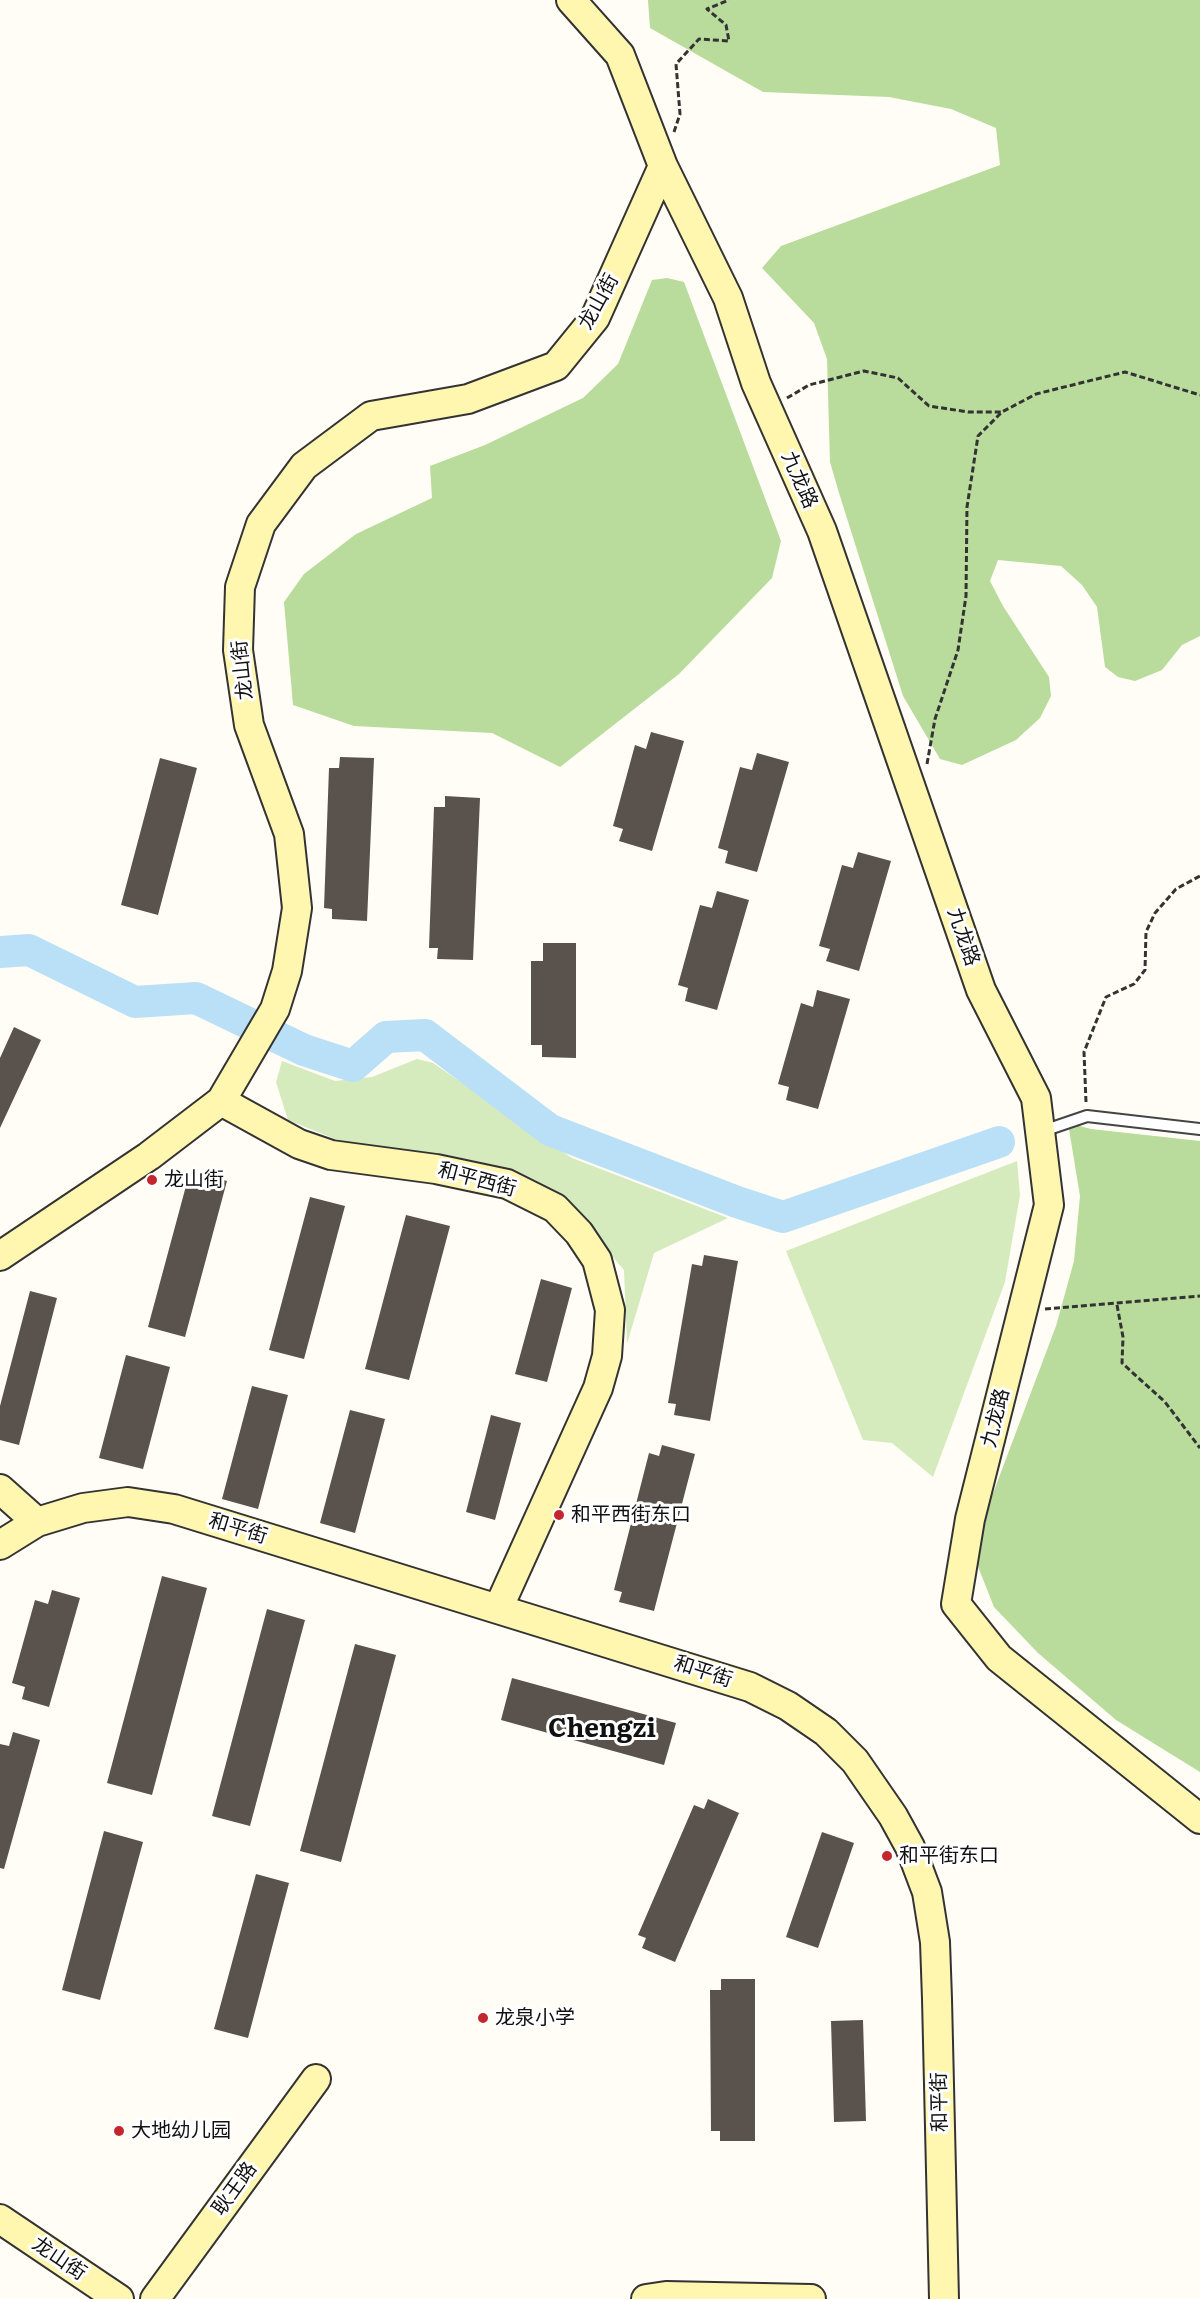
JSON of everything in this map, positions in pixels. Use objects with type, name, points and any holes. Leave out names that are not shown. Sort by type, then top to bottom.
[{"type":"street","name":"九龙路","points":[[571,0],[620,55],[663,166],[728,298],[768,409],[822,531],[981,990],[1035,1098],[1049,1205],[970,1519],[956,1604],[999,1658],[1200,1819]]},
{"type":"street","name":"龙山街","points":[[0,1256],[149,1156],[221,1101],[275,1009],[287,971],[297,908],[289,834],[249,725],[238,650],[240,587],[261,524],[304,466],[371,416],[468,399],[556,366],[595,318],[663,166]]},
{"type":"street","name":"和平西街","points":[[221,1101],[299,1144],[331,1155],[436,1169],[507,1184],[555,1208],[579,1233],[597,1260],[610,1310],[607,1356],[598,1388],[498,1609]]},
{"type":"street","points":[[0,1490],[37,1522]]},
{"type":"street","name":"和平街","points":[[0,1545],[37,1522],[83,1508],[128,1502],[174,1509],[731,1681],[788,1706],[826,1732],[855,1761],[893,1816],[910,1847],[927,1892],[935,1942],[944,2299]]},
{"type":"street","name":"耿王路","points":[[155,2299],[316,2079]]},
{"type":"street","name":"龙山街","points":[[0,2219],[119,2299]]},
{"type":"street","points":[[646,2299],[666,2296],[811,2299]]},
{"type":"lane","points":[[1040,1132],[1087,1116],[1200,1129]]},
{"type":"path","points":[[663,166],[680,114],[676,64],[699,39],[729,42],[726,25],[707,9],[729,0]]},
{"type":"path","points":[[768,409],[809,385],[864,371],[898,378],[929,406],[968,412],[1002,412]]},
{"type":"path","points":[[925,771],[935,719],[958,650],[966,596],[967,507],[978,436],[1002,412],[1036,394],[1125,372],[1200,395]]},
{"type":"path","points":[[1087,1116],[1084,1052],[1106,997],[1134,984],[1145,970],[1146,932],[1155,913],[1176,889],[1200,876]]},
{"type":"path","points":[[1022,1310],[1117,1305],[1200,1296]]},
{"type":"path","points":[[1117,1305],[1123,1337],[1122,1363],[1165,1402],[1200,1448]]},
{"type":"green space","points":[[648,0],[1200,0],[1200,636],[1182,645],[1162,670],[1135,681],[1118,677],[1105,667],[1097,607],[1082,585],[1061,566],[998,560],[990,581],[1003,606],[1049,677],[1051,696],[1040,718],[1016,740],[962,765],[940,759],[903,696],[830,462],[827,359],[814,323],[762,268],[781,246],[1000,165],[996,128],[951,109],[889,97],[763,92],[650,28]]},
{"type":"green space","points":[[667,278],[684,282],[781,541],[772,578],[679,674],[560,767],[492,733],[354,726],[293,705],[284,602],[304,574],[356,534],[432,498],[430,466],[485,445],[583,398],[618,364],[652,280]]},
{"type":"green space","points":[[417,1059],[433,1063],[572,1158],[728,1218],[654,1253],[627,1344],[624,1270],[584,1224],[372,1154],[288,1120],[276,1082],[282,1061],[335,1081],[372,1077]]},
{"type":"green space","points":[[1068,1123],[1091,1129],[1200,1141],[1200,1772],[1116,1720],[1038,1653],[994,1607],[975,1559],[989,1504],[1056,1326],[1074,1261],[1080,1196]]},
{"type":"green space","points":[[1017,1161],[1020,1195],[1005,1282],[933,1477],[892,1443],[863,1440],[786,1251]]},
{"type":"building","points":[[651,732],[684,741],[652,851],[619,841],[623,829],[613,826],[635,745],[646,749]]},
{"type":"building","points":[[757,753],[789,762],[757,872],[725,863],[728,851],[718,848],[740,767],[752,770]]},
{"type":"building","points":[[340,757],[374,758],[367,921],[332,919],[332,909],[324,908],[329,768],[339,768]]},
{"type":"building","points":[[160,758],[197,768],[158,915],[121,905]]},
{"type":"building","points":[[445,796],[480,798],[473,960],[437,959],[438,948],[429,948],[434,807],[445,807]]},
{"type":"building","points":[[858,852],[891,861],[859,971],[826,961],[830,949],[819,946],[842,865],[853,868]]},
{"type":"building","points":[[717,891],[749,900],[717,1010],[685,1001],[688,988],[678,985],[700,905],[712,908]]},
{"type":"building","points":[[543,943],[576,943],[576,1058],[542,1057],[542,1045],[531,1045],[531,961],[543,961]]},
{"type":"building","points":[[817,990],[850,999],[818,1109],[786,1100],[789,1087],[778,1084],[801,1003],[813,1007]]},
{"type":"building","points":[[14,1027],[41,1040],[0,1128],[0,1058]]},
{"type":"building","points":[[190,1171],[227,1181],[185,1337],[148,1327]]},
{"type":"building","points":[[310,1197],[345,1206],[304,1359],[269,1350]]},
{"type":"building","points":[[406,1215],[450,1226],[409,1380],[365,1369]]},
{"type":"building","points":[[704,1255],[738,1261],[710,1421],[674,1415],[676,1404],[668,1403],[692,1264],[702,1266]]},
{"type":"building","points":[[541,1279],[572,1288],[547,1382],[515,1374]]},
{"type":"building","points":[[30,1291],[57,1298],[19,1445],[0,1440],[0,1406]]},
{"type":"building","points":[[126,1355],[170,1367],[143,1469],[99,1458]]},
{"type":"building","points":[[252,1386],[288,1395],[258,1509],[222,1499]]},
{"type":"building","points":[[350,1410],[385,1419],[355,1533],[320,1523]]},
{"type":"building","points":[[491,1415],[521,1423],[495,1520],[466,1512]]},
{"type":"building","points":[[662,1445],[695,1454],[654,1611],[619,1602],[622,1592],[614,1590],[649,1453],[659,1456]]},
{"type":"building","points":[[162,1576],[207,1588],[152,1795],[107,1783]]},
{"type":"building","points":[[52,1590],[80,1598],[49,1707],[22,1699],[25,1687],[12,1683],[35,1600],[48,1604]]},
{"type":"building","points":[[267,1609],[305,1620],[250,1826],[212,1816]]},
{"type":"building","points":[[355,1644],[396,1655],[341,1862],[300,1851]]},
{"type":"building","points":[[512,1678],[676,1723],[664,1765],[501,1720]]},
{"type":"building","points":[[13,1732],[40,1740],[4,1869],[0,1868],[0,1744],[9,1746]]},
{"type":"building","points":[[708,1799],[739,1813],[675,1962],[642,1948],[646,1938],[638,1935],[694,1805],[704,1809]]},
{"type":"building","points":[[104,1831],[143,1842],[100,2000],[62,1990]]},
{"type":"building","points":[[822,1832],[854,1843],[818,1948],[786,1937]]},
{"type":"building","points":[[256,1874],[289,1883],[248,2038],[214,2029]]},
{"type":"building","points":[[721,1979],[755,1979],[755,2141],[720,2141],[720,2131],[711,2131],[710,1990],[721,1990]]},
{"type":"building","points":[[863,2020],[866,2121],[834,2122],[831,2021]]},
{"type":"waterway","points":[[0,952],[29,950],[135,1002],[196,998],[304,1050],[353,1066],[386,1037],[425,1035],[550,1130],[737,1202],[783,1217],[999,1142]]},
{"type":"place","name":"龙山街","points":[[152,1180]]},
{"type":"place","name":"和平西街东口","points":[[559,1515]]},
{"type":"place","name":"和平街东口","points":[[887,1856]]},
{"type":"place","name":"龙泉小学","points":[[483,2018]]},
{"type":"place","name":"大地幼儿园","points":[[119,2131]]},
{"type":"district","name":"Chengzi","points":[[602,1729]]}]
